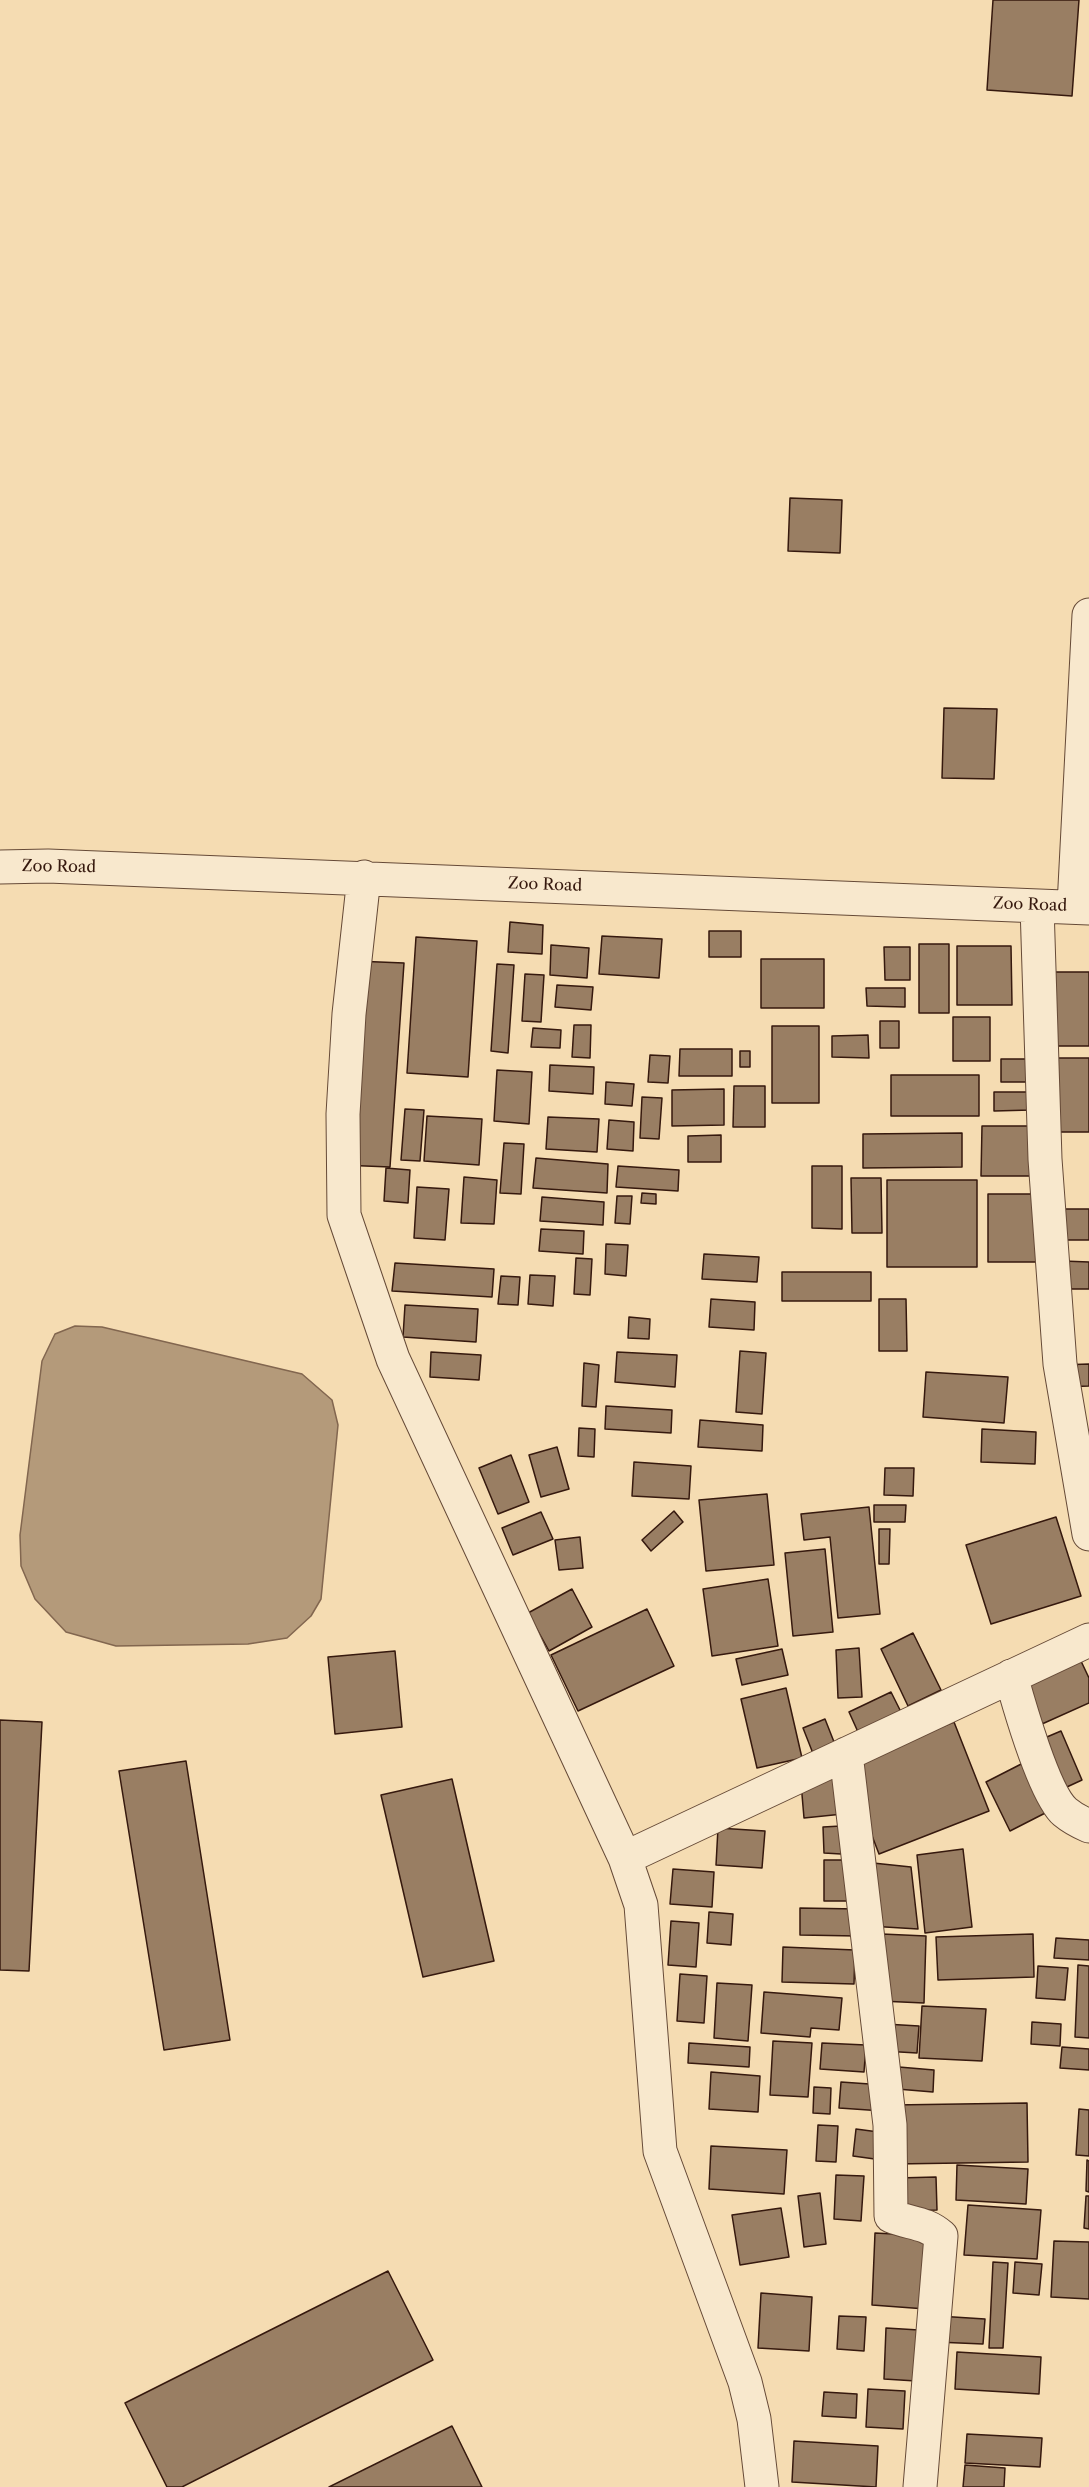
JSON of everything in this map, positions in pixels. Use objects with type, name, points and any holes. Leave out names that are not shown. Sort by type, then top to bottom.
[{"type":"street","points":[[1082,907],[1089,615]]},
{"type":"street","name":"Zoo Road","points":[[0,867],[48,866],[364,877],[1082,907]]},
{"type":"street","points":[[364,877],[349,1014],[342,1114],[344,1215],[393,1359],[625,1858],[641,1905],[660,2151],[745,2382],[754,2419],[762,2487]]},
{"type":"street","points":[[1037,906],[1045,1159],[1060,1364],[1089,1534]]},
{"type":"street","points":[[625,1858],[1089,1640]]},
{"type":"street","points":[[1011,1676],[1030,1740],[1054,1794],[1065,1812],[1089,1826]]},
{"type":"street","points":[[846,1754],[890,2125],[891,2216],[908,2223],[929,2226],[941,2236],[920,2487]]},
{"type":"street","points":[[1054,1794],[1089,1797]]},
{"type":"shaded area","points":[[75,1326],[102,1327],[302,1374],[332,1400],[338,1425],[321,1599],[311,1616],[287,1638],[248,1644],[116,1646],[66,1632],[35,1599],[21,1566],[20,1535],[42,1361],[55,1334]]},
{"type":"building","points":[[993,0],[1079,0],[1072,96],[987,90]]},
{"type":"building","points":[[790,498],[842,500],[840,553],[788,551]]},
{"type":"building","points":[[944,708],[997,709],[994,779],[942,778]]},
{"type":"building","points":[[510,922],[543,925],[542,954],[508,952]]},
{"type":"building","points":[[709,931],[741,931],[741,957],[709,957]]},
{"type":"building","points":[[602,936],[662,939],[659,978],[599,974]]},
{"type":"building","points":[[416,937],[477,941],[468,1077],[407,1073]]},
{"type":"building","points":[[919,944],[949,944],[949,1013],[919,1013]]},
{"type":"building","points":[[551,945],[589,948],[587,978],[550,975]]},
{"type":"building","points":[[957,946],[1011,946],[1012,1005],[957,1005]]},
{"type":"building","points":[[884,947],[910,947],[910,980],[885,980]]},
{"type":"building","points":[[761,959],[824,959],[824,1008],[761,1008]]},
{"type":"building","points":[[355,961],[404,963],[390,1167],[341,1165]]},
{"type":"building","points":[[497,964],[514,965],[508,1053],[491,1051]]},
{"type":"building","points":[[1051,972],[1089,972],[1089,1046],[1052,1046]]},
{"type":"building","points":[[525,974],[544,975],[541,1022],[522,1021]]},
{"type":"building","points":[[557,985],[593,987],[591,1010],[555,1007]]},
{"type":"building","points":[[866,988],[905,988],[905,1007],[867,1006]]},
{"type":"building","points":[[953,1017],[990,1017],[990,1061],[953,1061]]},
{"type":"building","points":[[880,1021],[899,1021],[899,1048],[880,1048]]},
{"type":"building","points":[[574,1025],[591,1025],[590,1058],[572,1057]]},
{"type":"building","points":[[772,1026],[819,1026],[819,1103],[772,1103]]},
{"type":"building","points":[[533,1028],[561,1030],[560,1048],[531,1047]]},
{"type":"building","points":[[868,1035],[869,1058],[832,1057],[832,1036]]},
{"type":"building","points":[[680,1049],[732,1049],[732,1076],[679,1076]]},
{"type":"building","points":[[740,1051],[750,1051],[750,1067],[740,1067]]},
{"type":"building","points":[[650,1055],[670,1056],[668,1083],[648,1082]]},
{"type":"building","points":[[1052,1058],[1089,1058],[1089,1132],[1052,1132]]},
{"type":"building","points":[[1001,1059],[1030,1059],[1031,1082],[1001,1082]]},
{"type":"building","points":[[550,1065],[594,1067],[593,1094],[549,1091]]},
{"type":"building","points":[[497,1070],[532,1072],[529,1124],[494,1121]]},
{"type":"building","points":[[891,1075],[979,1075],[979,1116],[891,1116]]},
{"type":"building","points":[[606,1082],[634,1084],[632,1106],[605,1104]]},
{"type":"building","points":[[734,1086],[765,1086],[765,1127],[733,1127]]},
{"type":"building","points":[[724,1089],[724,1125],[672,1126],[672,1090]]},
{"type":"building","points":[[994,1092],[1031,1092],[1031,1110],[994,1111]]},
{"type":"building","points":[[642,1097],[662,1098],[659,1139],[640,1138]]},
{"type":"building","points":[[405,1109],[424,1110],[420,1161],[401,1160]]},
{"type":"building","points":[[427,1116],[482,1119],[479,1165],[424,1161]]},
{"type":"building","points":[[548,1117],[599,1119],[597,1152],[546,1149]]},
{"type":"building","points":[[609,1120],[634,1122],[633,1151],[607,1149]]},
{"type":"building","points":[[982,1126],[1032,1126],[1032,1176],[981,1176]]},
{"type":"building","points":[[962,1133],[962,1167],[863,1168],[863,1134]]},
{"type":"building","points":[[721,1135],[721,1162],[688,1162],[688,1136]]},
{"type":"building","points":[[504,1143],[524,1144],[521,1194],[500,1193]]},
{"type":"building","points":[[536,1158],[608,1164],[607,1193],[533,1188]]},
{"type":"building","points":[[618,1166],[679,1170],[678,1191],[616,1187]]},
{"type":"building","points":[[812,1166],[842,1166],[842,1229],[812,1228]]},
{"type":"building","points":[[386,1168],[410,1170],[408,1203],[384,1201]]},
{"type":"building","points":[[464,1177],[497,1180],[494,1224],[461,1223]]},
{"type":"building","points":[[851,1178],[881,1178],[882,1233],[852,1233]]},
{"type":"building","points":[[887,1180],[977,1180],[977,1267],[887,1267]]},
{"type":"building","points":[[417,1187],[449,1189],[445,1240],[414,1238]]},
{"type":"building","points":[[642,1193],[656,1194],[656,1204],[641,1203]]},
{"type":"building","points":[[988,1194],[1037,1194],[1036,1262],[988,1262]]},
{"type":"building","points":[[617,1196],[632,1196],[630,1224],[615,1223]]},
{"type":"building","points":[[542,1197],[604,1202],[603,1225],[540,1221]]},
{"type":"building","points":[[1059,1209],[1089,1209],[1089,1240],[1059,1240]]},
{"type":"building","points":[[541,1229],[584,1231],[583,1254],[539,1251]]},
{"type":"building","points":[[606,1244],[628,1245],[626,1276],[605,1274]]},
{"type":"building","points":[[704,1254],[759,1257],[757,1282],[702,1279]]},
{"type":"building","points":[[576,1258],[592,1259],[590,1295],[574,1294]]},
{"type":"building","points":[[1063,1261],[1089,1262],[1089,1289],[1063,1289]]},
{"type":"building","points":[[395,1263],[494,1269],[492,1297],[392,1291]]},
{"type":"building","points":[[782,1272],[871,1272],[871,1301],[782,1301]]},
{"type":"building","points":[[530,1275],[555,1276],[553,1306],[528,1304]]},
{"type":"building","points":[[501,1276],[520,1277],[518,1305],[498,1304]]},
{"type":"building","points":[[711,1299],[755,1302],[754,1330],[709,1327]]},
{"type":"building","points":[[879,1299],[906,1299],[907,1351],[879,1351]]},
{"type":"building","points":[[405,1305],[478,1309],[476,1342],[403,1337]]},
{"type":"building","points":[[629,1317],[650,1319],[649,1339],[628,1338]]},
{"type":"building","points":[[740,1351],[766,1353],[762,1414],[736,1412]]},
{"type":"building","points":[[431,1352],[481,1355],[479,1380],[430,1377]]},
{"type":"building","points":[[617,1352],[677,1355],[675,1387],[615,1382]]},
{"type":"building","points":[[584,1363],[599,1365],[596,1407],[582,1406]]},
{"type":"building","points":[[1089,1364],[1089,1386],[1061,1387],[1060,1365]]},
{"type":"building","points":[[926,1372],[1008,1377],[1004,1423],[923,1417]]},
{"type":"building","points":[[606,1406],[672,1410],[671,1433],[605,1429]]},
{"type":"building","points":[[700,1420],[763,1425],[762,1451],[698,1447]]},
{"type":"building","points":[[579,1428],[595,1429],[594,1457],[578,1456]]},
{"type":"building","points":[[982,1429],[1036,1432],[1035,1464],[981,1462]]},
{"type":"building","points":[[557,1447],[569,1489],[541,1497],[529,1455]]},
{"type":"building","points":[[511,1455],[529,1502],[498,1514],[479,1468]]},
{"type":"building","points":[[634,1462],[691,1466],[689,1499],[632,1496]]},
{"type":"building","points":[[885,1468],[914,1468],[913,1496],[884,1495]]},
{"type":"building","points":[[767,1494],[774,1565],[706,1571],[699,1500]]},
{"type":"building","points":[[874,1505],[906,1505],[905,1522],[874,1522]]},
{"type":"building","points":[[869,1507],[880,1614],[838,1618],[830,1537],[804,1540],[801,1514]]},
{"type":"building","points":[[674,1511],[683,1522],[651,1551],[642,1540]]},
{"type":"building","points":[[541,1512],[553,1539],[513,1555],[502,1528]]},
{"type":"building","points":[[1056,1517],[1081,1596],[991,1624],[966,1545]]},
{"type":"building","points":[[879,1529],[890,1529],[889,1564],[879,1564]]},
{"type":"building","points":[[580,1537],[583,1568],[559,1570],[555,1540]]},
{"type":"building","points":[[825,1549],[833,1632],[793,1636],[785,1553]]},
{"type":"building","points":[[768,1579],[778,1646],[712,1656],[703,1589]]},
{"type":"building","points":[[572,1589],[592,1627],[549,1651],[528,1613]]},
{"type":"building","points":[[647,1609],[674,1666],[578,1711],[551,1655]]},
{"type":"building","points":[[913,1633],[941,1690],[908,1706],[881,1649]]},
{"type":"building","points":[[859,1648],[862,1697],[838,1698],[836,1650]]},
{"type":"building","points":[[782,1649],[788,1675],[742,1685],[736,1659]]},
{"type":"building","points":[[395,1651],[402,1727],[335,1734],[328,1657]]},
{"type":"building","points":[[1080,1659],[1089,1678],[1089,1703],[1042,1724],[1024,1684]]},
{"type":"building","points":[[786,1688],[802,1758],[757,1768],[741,1699]]},
{"type":"building","points":[[891,1692],[901,1712],[858,1732],[849,1712]]},
{"type":"building","points":[[825,1719],[836,1747],[814,1756],[803,1728]]},
{"type":"building","points":[[0,1720],[42,1722],[29,1971],[0,1970]]},
{"type":"building","points":[[954,1722],[989,1811],[879,1854],[845,1765]]},
{"type":"building","points":[[1061,1731],[1082,1780],[1056,1792],[1035,1742]]},
{"type":"building","points":[[1033,1758],[1057,1807],[1010,1831],[986,1782]]},
{"type":"building","points":[[186,1761],[230,2040],[164,2050],[119,1771]]},
{"type":"building","points":[[839,1778],[843,1814],[804,1818],[801,1783]]},
{"type":"building","points":[[452,1779],[494,1961],[423,1977],[381,1795]]},
{"type":"building","points":[[841,1826],[841,1854],[824,1853],[823,1827]]},
{"type":"building","points":[[718,1828],[765,1831],[762,1868],[716,1865]]},
{"type":"building","points":[[963,1849],[972,1927],[925,1933],[917,1855]]},
{"type":"building","points":[[824,1860],[851,1860],[851,1901],[824,1901]]},
{"type":"building","points":[[873,1863],[911,1867],[918,1929],[869,1926]]},
{"type":"building","points":[[673,1869],[714,1872],[712,1907],[670,1904]]},
{"type":"building","points":[[800,1908],[857,1909],[857,1936],[800,1935]]},
{"type":"building","points":[[709,1912],[733,1914],[731,1945],[707,1943]]},
{"type":"building","points":[[671,1921],[699,1923],[696,1967],[668,1965]]},
{"type":"building","points":[[882,1934],[926,1936],[924,2003],[880,2001]]},
{"type":"building","points":[[1033,1934],[1034,1977],[938,1980],[936,1937]]},
{"type":"building","points":[[1056,1938],[1089,1940],[1089,1960],[1054,1958]]},
{"type":"building","points":[[783,1947],[855,1950],[854,1984],[782,1982]]},
{"type":"building","points":[[1078,1965],[1089,1966],[1089,2038],[1075,2037]]},
{"type":"building","points":[[1038,1966],[1068,1968],[1065,2000],[1036,1998]]},
{"type":"building","points":[[680,1974],[707,1976],[704,2023],[677,2021]]},
{"type":"building","points":[[717,1983],[752,1985],[748,2041],[714,2038]]},
{"type":"building","points":[[764,1992],[842,1998],[839,2030],[811,2028],[810,2037],[761,2033]]},
{"type":"building","points":[[922,2006],[986,2009],[982,2061],[919,2058]]},
{"type":"building","points":[[1032,2022],[1061,2024],[1060,2046],[1031,2044]]},
{"type":"building","points":[[885,2024],[919,2026],[917,2053],[883,2051]]},
{"type":"building","points":[[773,2041],[812,2043],[808,2097],[770,2095]]},
{"type":"building","points":[[689,2043],[750,2047],[749,2067],[688,2063]]},
{"type":"building","points":[[822,2043],[866,2045],[864,2072],[820,2069]]},
{"type":"building","points":[[1062,2047],[1089,2049],[1089,2070],[1060,2068]]},
{"type":"building","points":[[899,2067],[934,2070],[933,2092],[897,2089]]},
{"type":"building","points":[[711,2072],[760,2076],[758,2112],[709,2109]]},
{"type":"building","points":[[841,2082],[884,2085],[883,2111],[839,2108]]},
{"type":"building","points":[[814,2087],[831,2088],[830,2114],[813,2113]]},
{"type":"building","points":[[1027,2103],[1028,2162],[894,2164],[893,2105]]},
{"type":"building","points":[[1079,2109],[1089,2110],[1089,2156],[1076,2155]]},
{"type":"building","points":[[818,2125],[838,2126],[836,2162],[816,2161]]},
{"type":"building","points":[[856,2129],[886,2133],[882,2160],[853,2156]]},
{"type":"building","points":[[711,2146],[787,2150],[784,2194],[709,2189]]},
{"type":"building","points":[[1087,2160],[1089,2161],[1089,2192],[1086,2191]]},
{"type":"building","points":[[957,2165],[1028,2169],[1026,2204],[956,2200]]},
{"type":"building","points":[[836,2175],[864,2176],[861,2221],[834,2219]]},
{"type":"building","points":[[936,2177],[937,2210],[897,2211],[897,2178]]},
{"type":"building","points":[[820,2193],[826,2244],[804,2247],[798,2196]]},
{"type":"building","points":[[1086,2196],[1089,2196],[1089,2229],[1084,2228]]},
{"type":"building","points":[[968,2205],[1041,2210],[1037,2259],[964,2255]]},
{"type":"building","points":[[781,2208],[789,2257],[740,2265],[732,2215]]},
{"type":"building","points":[[875,2233],[931,2236],[926,2309],[872,2305]]},
{"type":"building","points":[[1054,2241],[1089,2242],[1089,2299],[1051,2297]]},
{"type":"building","points":[[993,2262],[1008,2263],[1003,2348],[989,2348]]},
{"type":"building","points":[[1015,2262],[1042,2264],[1039,2295],[1013,2293]]},
{"type":"building","points":[[388,2271],[433,2360],[182,2487],[167,2487],[125,2403]]},
{"type":"building","points":[[761,2293],[812,2297],[809,2351],[758,2348]]},
{"type":"building","points":[[839,2316],[866,2317],[864,2351],[837,2349]]},
{"type":"building","points":[[938,2316],[985,2319],[983,2344],[936,2342]]},
{"type":"building","points":[[886,2328],[919,2330],[916,2381],[884,2379]]},
{"type":"building","points":[[957,2352],[1041,2357],[1039,2394],[955,2389]]},
{"type":"building","points":[[868,2389],[905,2391],[903,2429],[866,2427]]},
{"type":"building","points":[[824,2392],[857,2394],[856,2418],[822,2416]]},
{"type":"building","points":[[452,2426],[482,2487],[329,2487]]},
{"type":"building","points":[[967,2434],[1042,2438],[1040,2467],[965,2463]]},
{"type":"building","points":[[794,2441],[878,2446],[876,2487],[792,2482]]},
{"type":"building","points":[[965,2465],[1005,2468],[1004,2487],[963,2487]]}]
